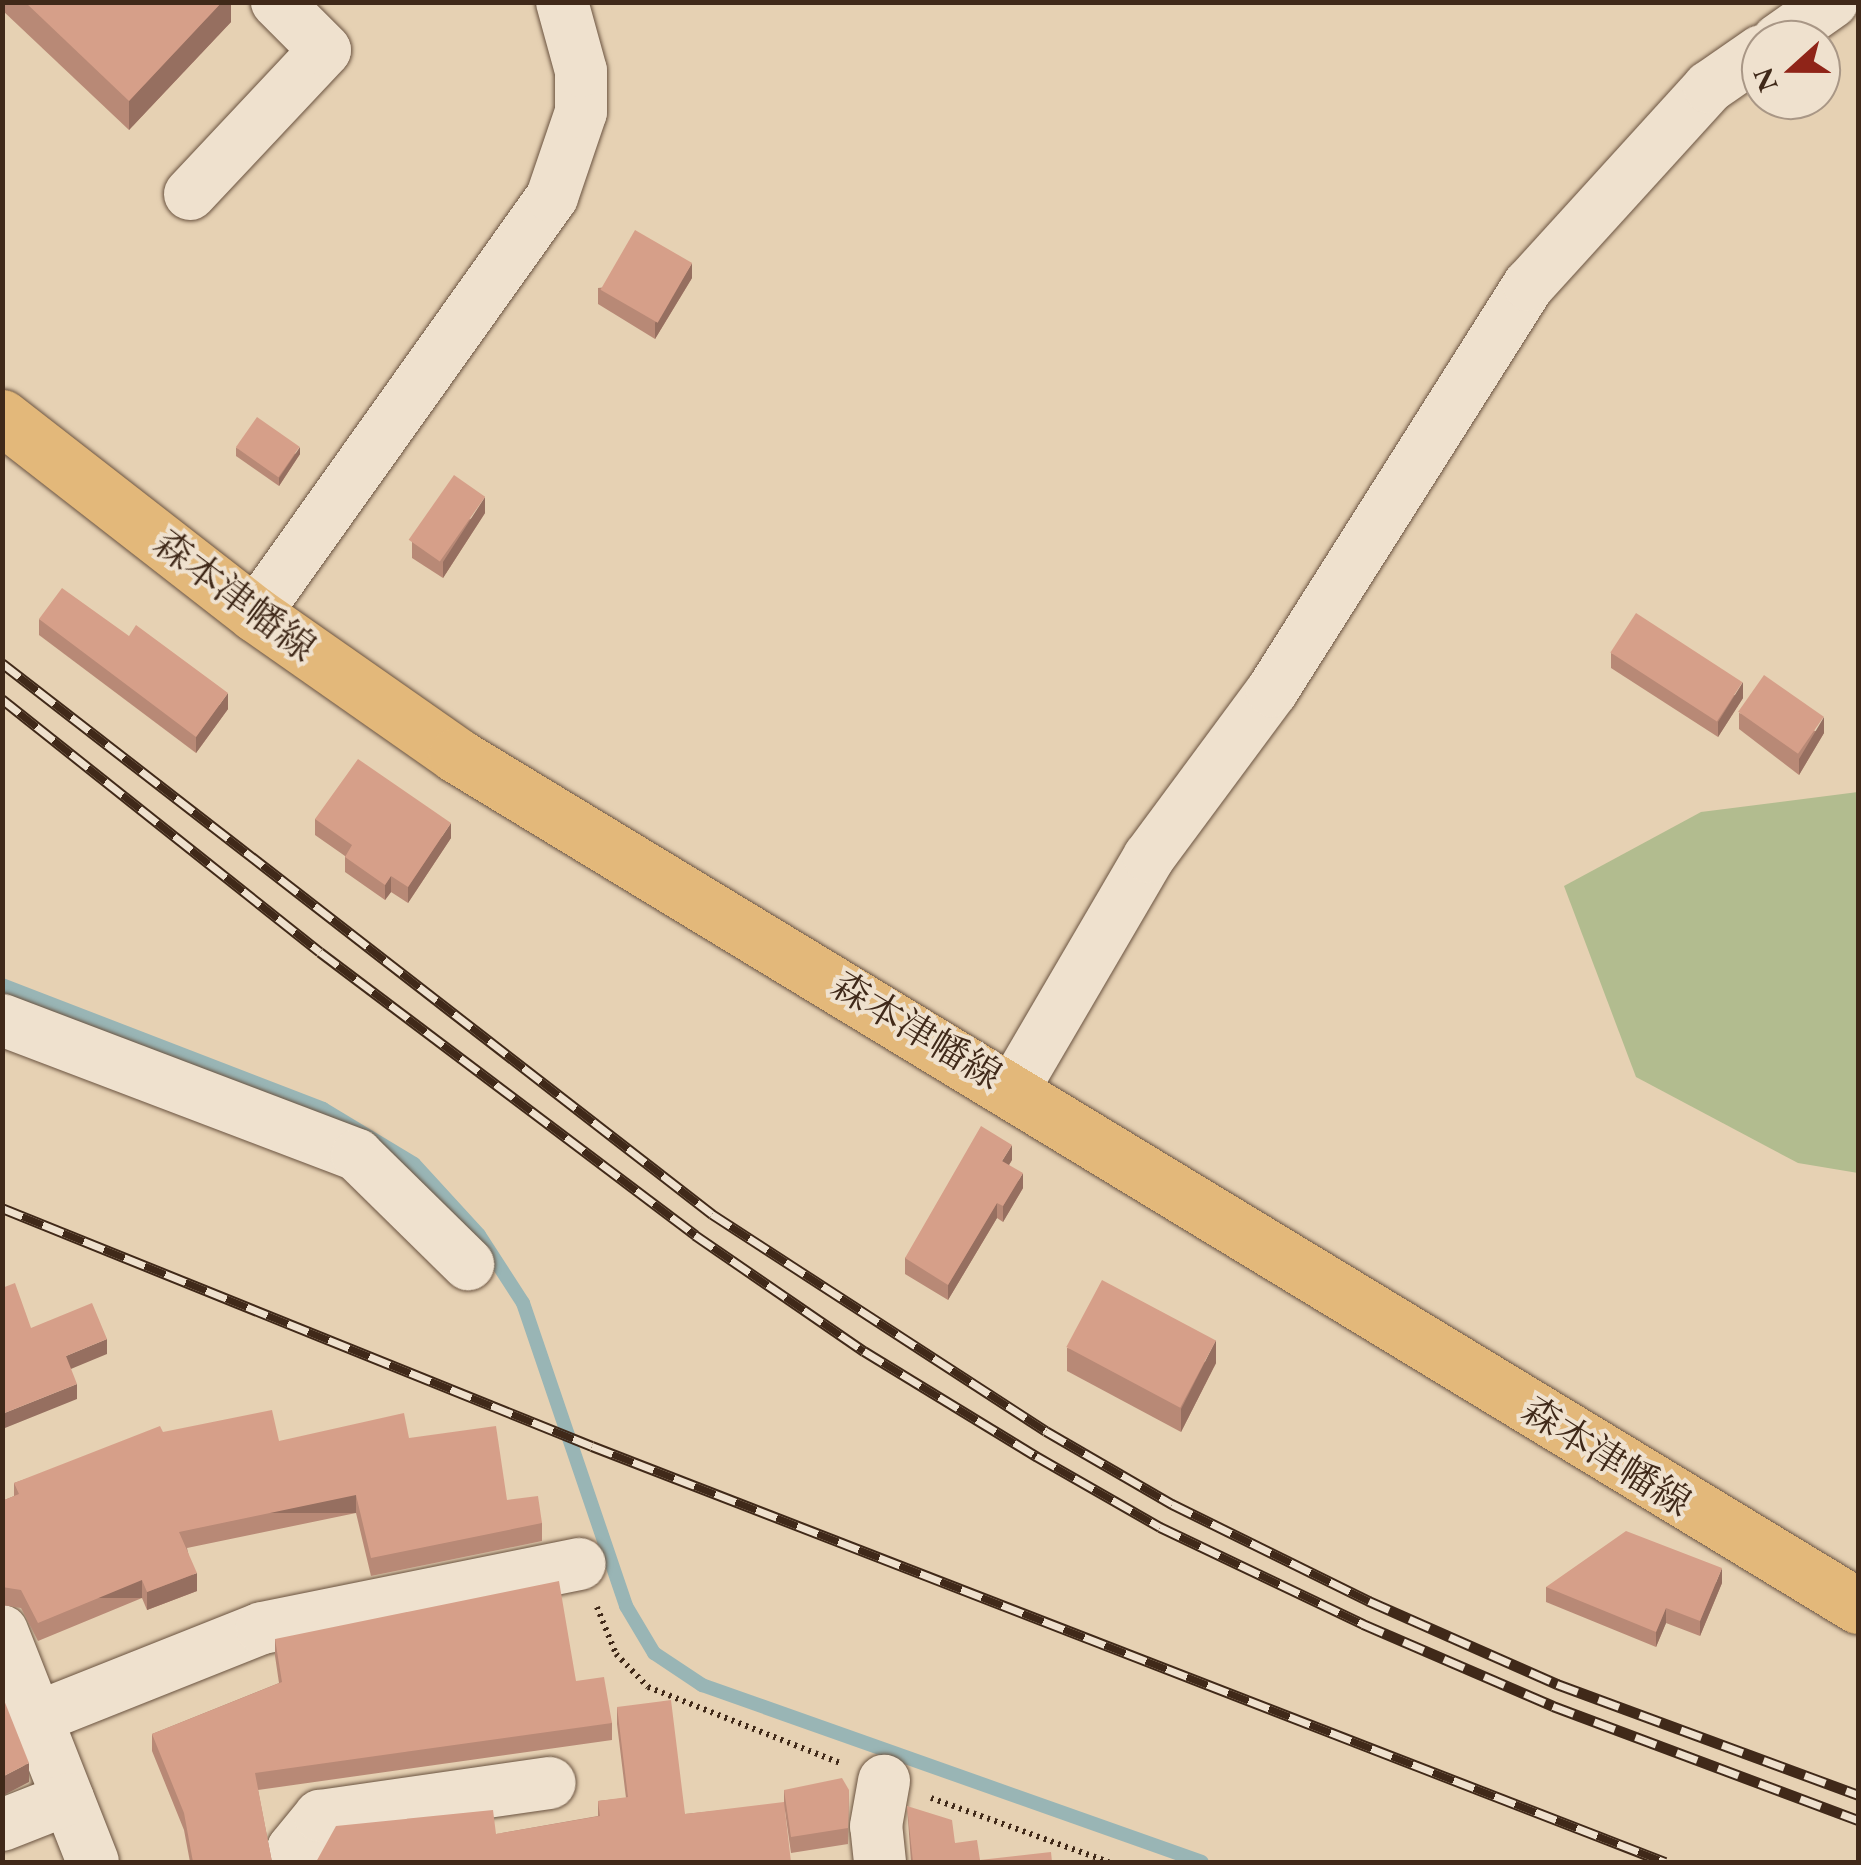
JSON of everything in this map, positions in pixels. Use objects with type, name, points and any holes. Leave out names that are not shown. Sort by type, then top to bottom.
[{"type":"main road","name":"森本津幡線","points":[[2,416],[255,614],[456,755],[1014,1088],[1794,1572],[1858,1606]]},
{"type":"street","points":[[190,194],[325,50],[277,2]]},
{"type":"street","points":[[255,614],[552,196],[581,112],[581,71],[562,2]]},
{"type":"street","points":[[1806,20],[1832,2]]},
{"type":"street","points":[[1014,1088],[1149,857],[1272,690],[1529,286],[1709,87],[1741,65]]},
{"type":"street","points":[[2,1020],[357,1156],[468,1264]]},
{"type":"street","points":[[36,1718],[262,1628],[580,1564]]},
{"type":"street","points":[[2,1631],[93,1862]]},
{"type":"street","points":[[880,1862],[876,1826],[884,1781]]},
{"type":"street","points":[[295,1862],[293,1849],[320,1816],[550,1783]]},
{"type":"street","points":[[2,1825],[68,1799]]},
{"type":"path","points":[[580,1564],[616,1654],[648,1687],[884,1781],[1109,1862]]},
{"type":"green space","points":[[1858,792],[1858,1173],[1798,1163],[1636,1077],[1564,886],[1701,812]]},
{"type":"building","points":[[25,2],[222,2],[129,101]]},
{"type":"building","points":[[635,230],[692,263],[658,323],[600,290]]},
{"type":"building","points":[[257,417],[300,447],[278,477],[236,447]]},
{"type":"building","points":[[454,475],[485,497],[440,562],[409,540]]},
{"type":"building","points":[[62,588],[129,636],[136,625],[228,693],[196,737],[39,619]]},
{"type":"building","points":[[1636,613],[1743,682],[1717,722],[1610,652]]},
{"type":"building","points":[[1764,675],[1824,717],[1798,754],[1738,712]]},
{"type":"building","points":[[358,759],[451,823],[408,887],[391,876],[385,885],[345,857],[352,845],[315,819]]},
{"type":"building","points":[[981,1126],[1012,1145],[1002,1161],[1023,1173],[1003,1206],[997,1203],[948,1285],[905,1258]]},
{"type":"building","points":[[1102,1280],[1216,1341],[1180,1408],[1066,1347]]},
{"type":"building","points":[[15,1283],[31,1328],[92,1303],[107,1339],[66,1356],[77,1384],[2,1414],[2,1288]]},
{"type":"building","points":[[272,1410],[279,1441],[404,1413],[409,1438],[496,1426],[507,1500],[538,1496],[542,1523],[371,1558],[356,1495],[179,1532],[197,1573],[147,1592],[142,1580],[38,1623],[21,1590],[2,1587],[2,1501],[19,1494],[14,1483],[160,1426],[163,1432]]},
{"type":"building","points":[[1626,1531],[1722,1568],[1700,1621],[1666,1608],[1656,1632],[1546,1587]]},
{"type":"building","points":[[559,1581],[576,1681],[604,1677],[612,1723],[255,1773],[272,1862],[193,1862],[184,1813],[152,1734],[282,1682],[275,1639]]},
{"type":"building","points":[[2,1695],[29,1763],[2,1777]]},
{"type":"building","points":[[671,1700],[685,1814],[784,1802],[791,1862],[316,1862],[336,1826],[493,1810],[496,1834],[600,1816],[598,1801],[628,1797],[617,1707]]},
{"type":"building","points":[[842,1778],[849,1790],[848,1828],[791,1837],[784,1790]]},
{"type":"building","points":[[907,1806],[952,1820],[955,1843],[977,1840],[980,1860],[1051,1852],[1052,1862],[913,1862]]},
{"type":"waterway","points":[[2,985],[323,1109],[414,1164],[479,1235],[523,1303],[626,1606],[654,1653],[702,1685],[1202,1862]]},
{"type":"railway","points":[[2,663],[712,1214],[1046,1431],[1172,1504],[1369,1601],[1557,1684],[1858,1795]]},
{"type":"railway","points":[[2,699],[320,952],[695,1235],[864,1351],[1036,1456],[1160,1527],[1363,1624],[1553,1706],[1858,1820]]},
{"type":"railway","points":[[2,1208],[592,1446],[1665,1862]]}]
